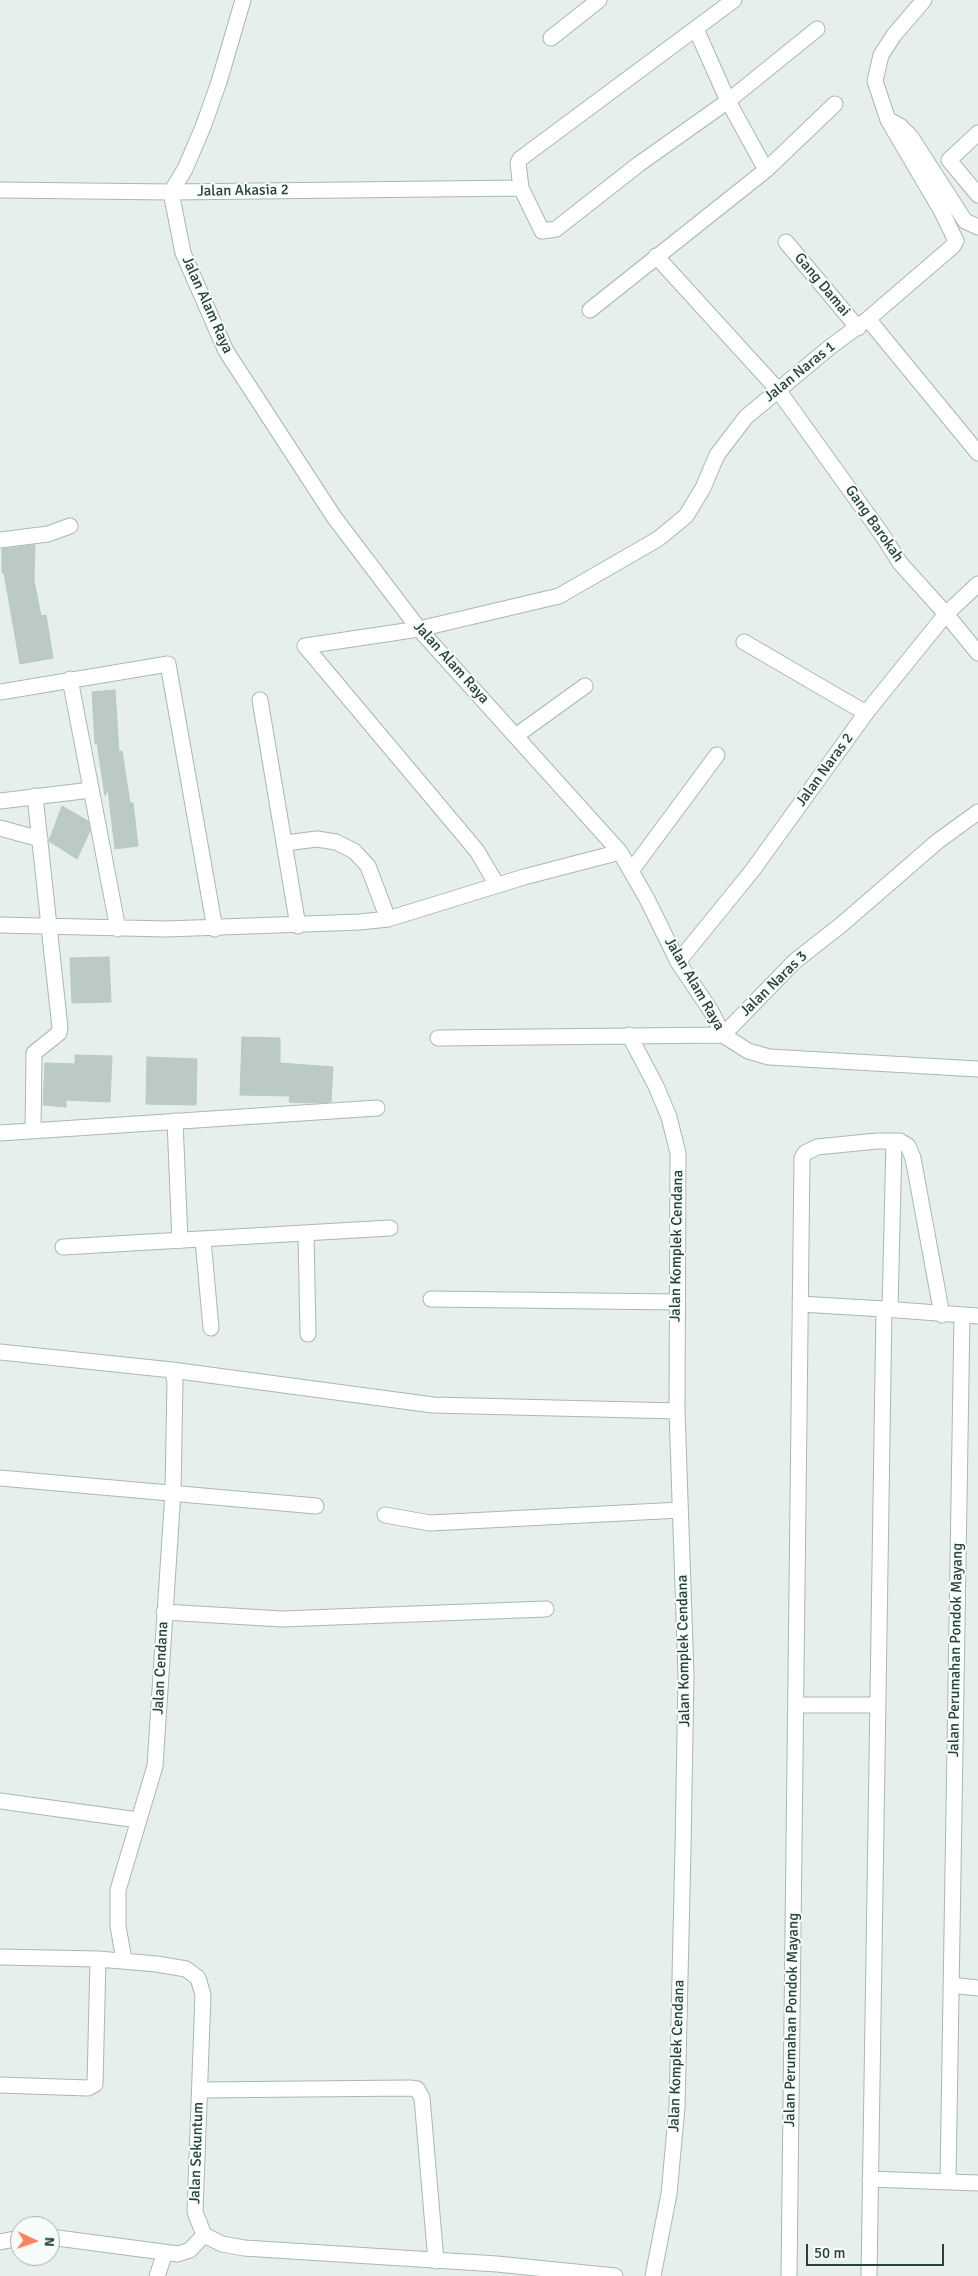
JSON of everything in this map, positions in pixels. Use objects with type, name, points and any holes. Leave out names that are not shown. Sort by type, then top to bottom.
[{"type":"street","name":"Jalan Akasia 2","points":[[171,192],[185,169],[203,127],[219,82],[243,0]]},
{"type":"street","points":[[551,38],[599,0]]},
{"type":"street","points":[[734,0],[520,158],[518,163],[521,188],[542,231],[551,231],[728,101],[817,28]]},
{"type":"street","name":"Jalan Naras 1","points":[[498,885],[477,851],[305,646],[420,629],[559,596],[658,539],[686,516],[703,488],[716,455],[746,417],[863,323],[956,241],[888,120],[875,81],[882,56],[894,35],[924,0]]},
{"type":"street","points":[[696,29],[728,101],[766,170]]},
{"type":"street","points":[[590,310],[766,170],[835,104]]},
{"type":"street","points":[[888,120],[900,126],[911,136],[965,221],[978,227]]},
{"type":"street","points":[[978,133],[949,160],[978,195]]},
{"type":"street","name":"Jalan Akasia 2","points":[[171,192],[521,188]]},
{"type":"street","points":[[0,190],[171,192]]},
{"type":"street","name":"Jalan Alam Raya","points":[[171,192],[183,252],[226,351],[334,517],[420,629],[620,852],[678,962],[723,1035],[748,1051],[769,1057],[978,1069]]},
{"type":"street","name":"Gang Damai","points":[[786,242],[863,323],[978,453]]},
{"type":"street","name":"Gang Barokah","points":[[656,256],[778,390],[883,536],[900,564],[946,614],[978,653]]},
{"type":"street","points":[[0,540],[48,534],[70,526]]},
{"type":"street","name":"Jalan Naras 2","points":[[678,962],[752,871],[866,713],[946,614],[978,584]]},
{"type":"street","points":[[744,642],[866,713]]},
{"type":"street","points":[[0,692],[168,664],[214,929]]},
{"type":"street","points":[[70,679],[118,929]]},
{"type":"street","points":[[517,735],[585,686]]},
{"type":"street","points":[[260,700],[298,926]]},
{"type":"street","points":[[631,871],[717,755]]},
{"type":"street","points":[[0,801],[91,790]]},
{"type":"street","points":[[33,1131],[34,1053],[59,1033],[60,1028],[35,796]]},
{"type":"street","name":"Jalan Naras 3","points":[[723,1035],[796,961],[841,925],[938,841],[978,812]]},
{"type":"street","points":[[0,828],[40,839]]},
{"type":"street","points":[[285,842],[317,839],[336,842],[354,851],[368,866],[388,919]]},
{"type":"street","points":[[0,925],[118,929],[214,929],[298,926],[388,919],[498,885],[620,852]]},
{"type":"street","points":[[438,1038],[629,1034],[723,1035]]},
{"type":"street","name":"Jalan Komplek Cendana","points":[[629,1034],[656,1086],[668,1117],[678,1153],[676,1411],[686,1675],[677,2107],[670,2194],[653,2276]]},
{"type":"street","points":[[0,1133],[377,1108]]},
{"type":"street","points":[[175,1121],[180,1241]]},
{"type":"street","points":[[869,2276],[878,1705],[887,1309],[894,1141],[908,1146],[913,1158],[942,1315]]},
{"type":"street","name":"Jalan Perumahan Pondok Mayang","points":[[789,2276],[802,1158],[809,1149],[817,1147],[894,1141]]},
{"type":"street","points":[[63,1247],[390,1228]]},
{"type":"street","points":[[306,1234],[308,1334]]},
{"type":"street","points":[[203,1240],[211,1328]]},
{"type":"street","points":[[431,1299],[676,1302]]},
{"type":"street","points":[[800,1304],[978,1316]]},
{"type":"street","name":"Jalan Perumahan Pondok Mayang","points":[[948,2180],[962,1315]]},
{"type":"street","points":[[0,1352],[172,1370],[434,1405],[676,1411]]},
{"type":"street","name":"Jalan Cendana","points":[[124,1960],[118,1926],[118,1890],[155,1766],[173,1492],[175,1381],[172,1370]]},
{"type":"street","points":[[0,1478],[316,1506]]},
{"type":"street","points":[[385,1515],[430,1523],[680,1510]]},
{"type":"street","points":[[164,1612],[282,1620],[546,1609]]},
{"type":"street","points":[[796,1705],[878,1705]]},
{"type":"street","points":[[0,1801],[138,1820]]},
{"type":"street","name":"Jalan Sekuntum","points":[[0,1957],[124,1960],[186,1968],[198,1978],[203,1995],[195,2212],[204,2235]]},
{"type":"street","points":[[0,2086],[88,2088],[95,2084],[98,1959]]},
{"type":"street","points":[[951,1985],[978,1988]]},
{"type":"street","points":[[200,2090],[410,2088],[417,2090],[422,2098],[436,2260]]},
{"type":"street","points":[[870,2179],[948,2180],[978,2183]]},
{"type":"street","points":[[60,2238],[178,2254],[190,2250],[204,2235],[222,2244],[244,2248],[436,2260],[615,2276]]},
{"type":"street","points":[[157,2276],[165,2253]]},
{"type":"building","points":[[35,545],[34,580],[41,616],[46,615],[53,658],[20,664],[4,573],[2,573],[2,549]]},
{"type":"building","points":[[115,690],[119,752],[122,751],[130,803],[133,803],[138,846],[115,849],[108,790],[105,796],[97,743],[95,744],[92,692]]},
{"type":"building","points":[[62,806],[88,821],[90,831],[77,859],[49,841]]},
{"type":"building","points":[[109,957],[111,1002],[72,1003],[70,958]]},
{"type":"building","points":[[242,1037],[280,1038],[280,1063],[333,1067],[331,1102],[289,1102],[290,1096],[240,1095]]},
{"type":"building","points":[[75,1055],[112,1056],[110,1102],[66,1100],[66,1107],[43,1105],[45,1063],[75,1064]]},
{"type":"building","points":[[147,1057],[197,1059],[196,1105],[146,1104]]}]
